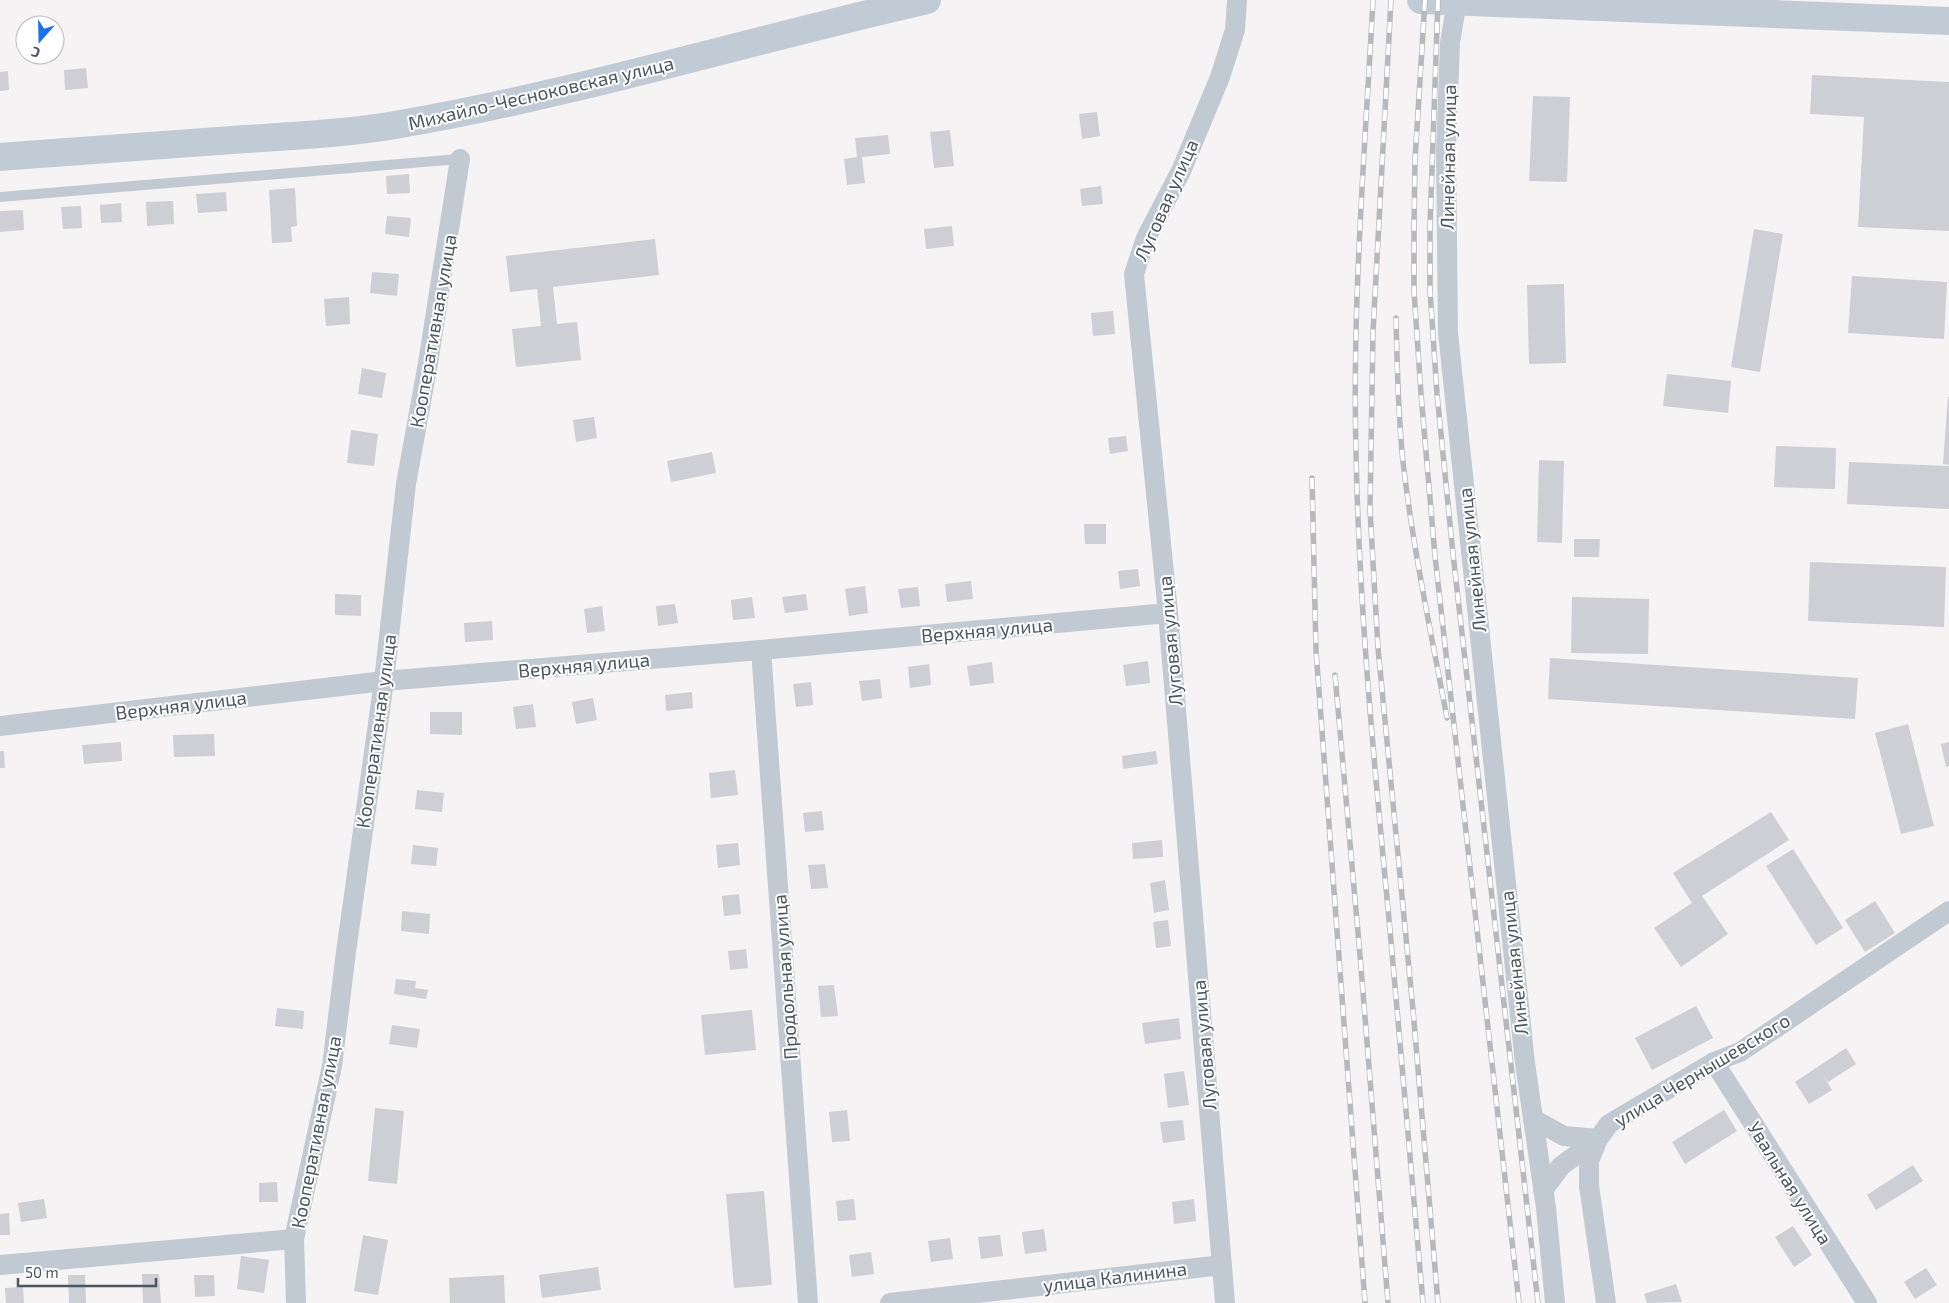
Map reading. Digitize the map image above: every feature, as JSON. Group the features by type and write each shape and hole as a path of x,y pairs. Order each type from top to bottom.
{"street":[{"name":"Михайло-Чесноковская улица","path":"0,157 330,133 398,125 494,107 588,85 850,17 926,0"},
{"name":"Луговая улица","path":"1225,1303 1168,613 1134,274 1146,238 1180,171 1220,77 1235,30 1237,0"},
{"path":"1421,0 1949,21"},
{"name":"Линейная улица","path":"1457,0 1450,43 1446,150 1448,333 1524,1053 1543,1190 1555,1303"},
{"name":"Кооперативная улица","path":"296,1303 294,1239 332,1066 384,681 406,484 428,364 460,159"},
{"name":"Верхняя улица","path":"0,726 384,681 761,650 1168,613"},
{"name":"Продольная улица","path":"761,650 808,1303"},
{"name":"улица Чернышевского","path":"1606,1303 1589,1186 1589,1161 1598,1139 1609,1124 1714,1062 1740,1052 1949,911"},
{"name":"Увальная улица","path":"1714,1062 1867,1303"},
{"path":"1533,1119 1564,1136 1598,1139"},
{"path":"1543,1190 1561,1166 1598,1139"},
{"path":"0,1265 294,1239"},
{"name":"улица Калинина","path":"890,1303 1222,1265"}],"lane":[{"path":"0,198 460,159"}],"building":[{"path":"86,68 88,88 65,90 64,70"},
{"path":"8,71 9,90 0,91 0,72"},
{"path":"1812,75 1949,82 1949,231 1858,227 1864,117 1810,114"},
{"path":"1533,96 1570,97 1567,182 1529,181"},
{"path":"1097,112 1100,136 1082,139 1079,114"},
{"path":"950,130 954,166 934,168 930,132"},
{"path":"888,135 890,154 862,157 865,183 847,185 844,159 857,157 855,138"},
{"path":"409,174 410,193 387,194 386,176"},
{"path":"1101,186 1103,204 1082,206 1080,189"},
{"path":"295,188 297,226 291,227 292,242 272,243 269,190"},
{"path":"226,192 227,211 198,213 196,194"},
{"path":"173,201 174,224 147,226 146,202"},
{"path":"121,203 122,222 101,223 100,205"},
{"path":"81,206 82,228 63,229 61,207"},
{"path":"23,210 24,230 0,232 0,211"},
{"path":"387,216 411,218 409,237 385,234"},
{"path":"952,226 954,246 926,249 924,229"},
{"path":"1754,229 1783,234 1760,372 1731,367"},
{"path":"655,239 659,275 553,287 557,324 577,322 581,360 516,367 512,329 541,326 537,289 510,292 506,256"},
{"path":"372,272 399,274 397,296 370,293"},
{"path":"1852,276 1947,282 1944,339 1848,333"},
{"path":"1564,284 1566,363 1529,364 1527,285"},
{"path":"349,297 350,324 326,326 324,299"},
{"path":"1113,311 1115,334 1093,336 1091,313"},
{"path":"362,368 386,373 382,398 358,394"},
{"path":"1667,374 1731,381 1728,413 1663,406"},
{"path":"1949,397 1949,465 1943,464"},
{"path":"594,417 597,438 576,442 573,420"},
{"path":"351,430 378,434 374,466 347,463"},
{"path":"1126,436 1128,451 1110,454 1108,438"},
{"path":"1776,446 1836,448 1835,489 1774,487"},
{"path":"712,452 716,473 671,482 667,461"},
{"path":"1539,460 1564,461 1562,543 1537,542"},
{"path":"1849,462 1949,466 1949,509 1847,504"},
{"path":"1084,524 1106,524 1106,544 1085,544"},
{"path":"1574,539 1600,539 1599,557 1574,557"},
{"path":"1810,562 1946,567 1944,627 1808,621"},
{"path":"1138,569 1140,586 1120,589 1118,571"},
{"path":"971,581 973,599 947,602 945,584"},
{"path":"865,586 868,613 849,616 845,589"},
{"path":"918,587 920,606 901,608 898,589"},
{"path":"335,594 361,595 361,616 335,615"},
{"path":"806,594 808,610 785,613 782,597"},
{"path":"752,597 755,618 733,620 731,600"},
{"path":"1572,597 1649,599 1648,654 1571,653"},
{"path":"675,604 678,623 658,626 656,606"},
{"path":"602,606 605,631 587,633 584,609"},
{"path":"492,621 493,640 465,642 464,623"},
{"path":"1550,658 1858,678 1855,719 1548,699"},
{"path":"1148,661 1150,683 1126,686 1123,665"},
{"path":"992,662 994,683 970,686 967,666"},
{"path":"929,664 931,685 910,688 908,667"},
{"path":"880,679 882,698 862,701 859,681"},
{"path":"811,682 813,705 796,707 793,684"},
{"path":"692,692 693,708 666,711 665,695"},
{"path":"593,698 597,720 576,724 572,702"},
{"path":"533,704 536,727 516,729 513,707"},
{"path":"430,712 462,712 462,735 430,734"},
{"path":"1908,724 1934,826 1901,834 1875,733"},
{"path":"214,734 215,756 174,757 173,735"},
{"path":"121,742 122,761 84,764 82,745"},
{"path":"1949,742 1949,766 1946,767 1941,744"},
{"path":"0,751 4,751 5,768 0,768"},
{"path":"1156,751 1158,764 1123,769 1122,756"},
{"path":"735,770 738,795 711,798 709,773"},
{"path":"417,790 444,793 442,812 415,809"},
{"path":"822,811 824,830 805,832 803,813"},
{"path":"1771,812 1789,840 1702,896 1728,934 1681,967 1654,928 1692,903 1673,873"},
{"path":"1162,840 1163,857 1133,859 1132,843"},
{"path":"738,843 740,865 718,868 716,845"},
{"path":"413,845 438,848 436,866 411,864"},
{"path":"1793,849 1843,928 1816,945 1766,866"},
{"path":"825,864 828,888 811,889 808,865"},
{"path":"1165,880 1169,910 1154,913 1150,883"},
{"path":"739,894 741,914 724,916 722,896"},
{"path":"1875,901 1895,933 1865,952 1845,920"},
{"path":"402,911 430,914 429,934 401,931"},
{"path":"1168,920 1171,946 1156,948 1153,922"},
{"path":"746,949 748,968 730,970 728,951"},
{"path":"396,979 416,981 415,988 428,990 426,999 394,994"},
{"path":"834,985 838,1016 821,1017 818,986"},
{"path":"1696,1006 1713,1038 1652,1070 1635,1038"},
{"path":"277,1008 304,1011 303,1029 275,1026"},
{"path":"752,1010 756,1050 705,1055 701,1015"},
{"path":"1179,1018 1181,1039 1145,1044 1142,1023"},
{"path":"392,1025 420,1029 417,1048 389,1044"},
{"path":"1846,1048 1856,1064 1828,1082 1823,1075 1832,1090 1809,1104 1795,1082"},
{"path":"1184,1071 1189,1105 1168,1108 1164,1074"},
{"path":"375,1108 404,1111 397,1184 368,1181"},
{"path":"847,1110 850,1141 832,1142 829,1112"},
{"path":"1724,1110 1737,1131 1685,1164 1672,1142"},
{"path":"1183,1120 1185,1140 1163,1143 1160,1122"},
{"path":"1913,1165 1923,1181 1876,1210 1867,1195"},
{"path":"277,1182 278,1202 259,1202 259,1183"},
{"path":"764,1191 772,1285 734,1288 726,1194"},
{"path":"44,1199 47,1218 21,1222 18,1203"},
{"path":"854,1199 856,1220 838,1221 836,1201"},
{"path":"1194,1199 1196,1221 1174,1224 1172,1202"},
{"path":"9,1213 10,1235 0,1235 0,1214"},
{"path":"1793,1226 1812,1255 1794,1267 1775,1237"},
{"path":"1044,1229 1047,1251 1025,1254 1022,1232"},
{"path":"363,1235 388,1240 378,1295 354,1291"},
{"path":"1000,1235 1003,1256 981,1259 978,1237"},
{"path":"950,1238 953,1259 931,1262 928,1241"},
{"path":"871,1252 874,1274 852,1277 849,1255"},
{"path":"241,1256 269,1260 264,1293 237,1289"},
{"path":"598,1267 601,1290 542,1298 539,1275"},
{"path":"1926,1268 1937,1285 1915,1299 1904,1282"},
{"path":"142,1274 159,1274 161,1303 143,1303"},
{"path":"68,1275 85,1275 86,1303 69,1303"},
{"path":"194,1275 214,1275 215,1296 195,1297"},
{"path":"504,1275 505,1303 450,1303 449,1278"},
{"path":"1676,1284 1682,1302 1647,1303 1644,1294"},
{"path":"23,1287 24,1303 6,1303 5,1288"}],"railway":[{"path":"1373,0 1363,169 1356,339 1355,396 1360,572 1373,751 1423,1303"},
{"path":"1391,0 1373,332 1370,510 1378,648 1413,1010 1438,1303"},
{"path":"1425,0 1415,160 1414,227 1414,291 1421,394 1435,556 1519,1303"},
{"path":"1438,0 1430,226 1430,290 1437,394 1453,554 1538,1303"},
{"path":"1396,318 1400,426 1407,494 1447,718"},
{"path":"1312,478 1316,651 1365,1303"},
{"path":"1335,675 1388,1303"}]}
